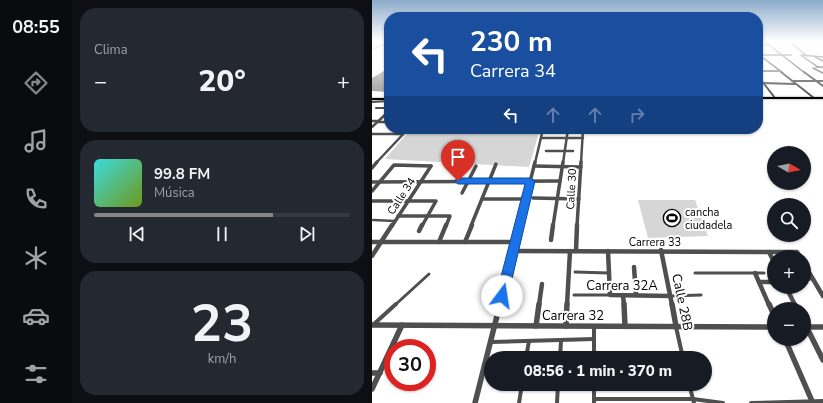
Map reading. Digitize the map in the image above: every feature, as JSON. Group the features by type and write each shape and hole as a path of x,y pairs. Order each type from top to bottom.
{"main road":[{"path":"763,98 823,98"},
{"path":"373,100 384,100"}],"street":[{"path":"765,60 814,98"},
{"path":"787,60 823,86"},
{"path":"808,60 818,67"},
{"path":"823,67 813,68 823,73"},
{"path":"763,71 779,71"},
{"path":"792,81 823,81"},
{"path":"764,83 796,84"},
{"path":"764,83 775,98"},
{"path":"376,108 384,109"},
{"path":"372,127 384,115"},
{"path":"372,121 384,122"},
{"path":"372,134 403,134"},
{"path":"372,168 403,134"},
{"path":"475,403 542,134"},
{"name":"Calle 30","path":"551,240 567,134"},
{"name":"Calle 30","path":"576,251 583,134"},
{"path":"541,138 583,138"},
{"path":"546,151 573,151"},
{"path":"465,242 496,164"},
{"name":"Calle 34","path":"373,253 431,166 394,165 380,182"},
{"path":"462,193 476,166"},
{"path":"534,166 581,167"},
{"path":"372,182 560,181"},
{"path":"372,191 380,182"},
{"path":"533,198 580,198"},
{"path":"482,199 526,199"},
{"path":"372,201 436,201 419,231"},
{"path":"398,216 450,216 439,242"},
{"path":"373,220 395,221"},
{"path":"372,242 515,242"},
{"name":"Carrera 33","path":"513,251 661,250 767,252"},
{"name":"Calle 28B","path":"661,250 682,351"},
{"path":"566,326 570,251"},
{"path":"608,251 610,295"},
{"path":"634,267 636,295"},
{"path":"575,272 609,273"},
{"path":"695,273 764,273"},
{"path":"755,273 768,302"},
{"path":"372,325 429,274"},
{"path":"812,278 823,296"},
{"path":"759,282 767,282"},
{"path":"536,326 542,284"},
{"name":"Carrera 32A","path":"574,295 670,296"},
{"path":"623,295 625,326"},
{"path":"670,296 701,295"},
{"name":"Carrera 32","path":"372,325 767,327"},
{"path":"372,389 402,325"},
{"path":"594,326 594,351"},
{"path":"811,326 823,327"},
{"path":"811,337 823,360"},
{"path":"490,342 594,339"},
{"path":"527,351 529,341"},
{"path":"560,351 561,341"},
{"path":"788,346 812,401"},
{"path":"372,373 380,373"},
{"path":"519,403 521,391"},
{"path":"557,403 558,391"},
{"path":"691,391 693,401"},
{"path":"594,401 693,401 723,403"},
{"path":"751,403 823,401"}],"shaded area":[{"path":"384,71 384,92 372,91 372,78"},
{"path":"407,134 539,134 529,167 385,159"},
{"name":"cancha ciudadela","path":"638,200 695,200 708,236 648,238"}],"place":[{"name":"cancha ciudadela","path":"672,218"}],"route":[{"path":"458,181 530,181 502,296"}]}
